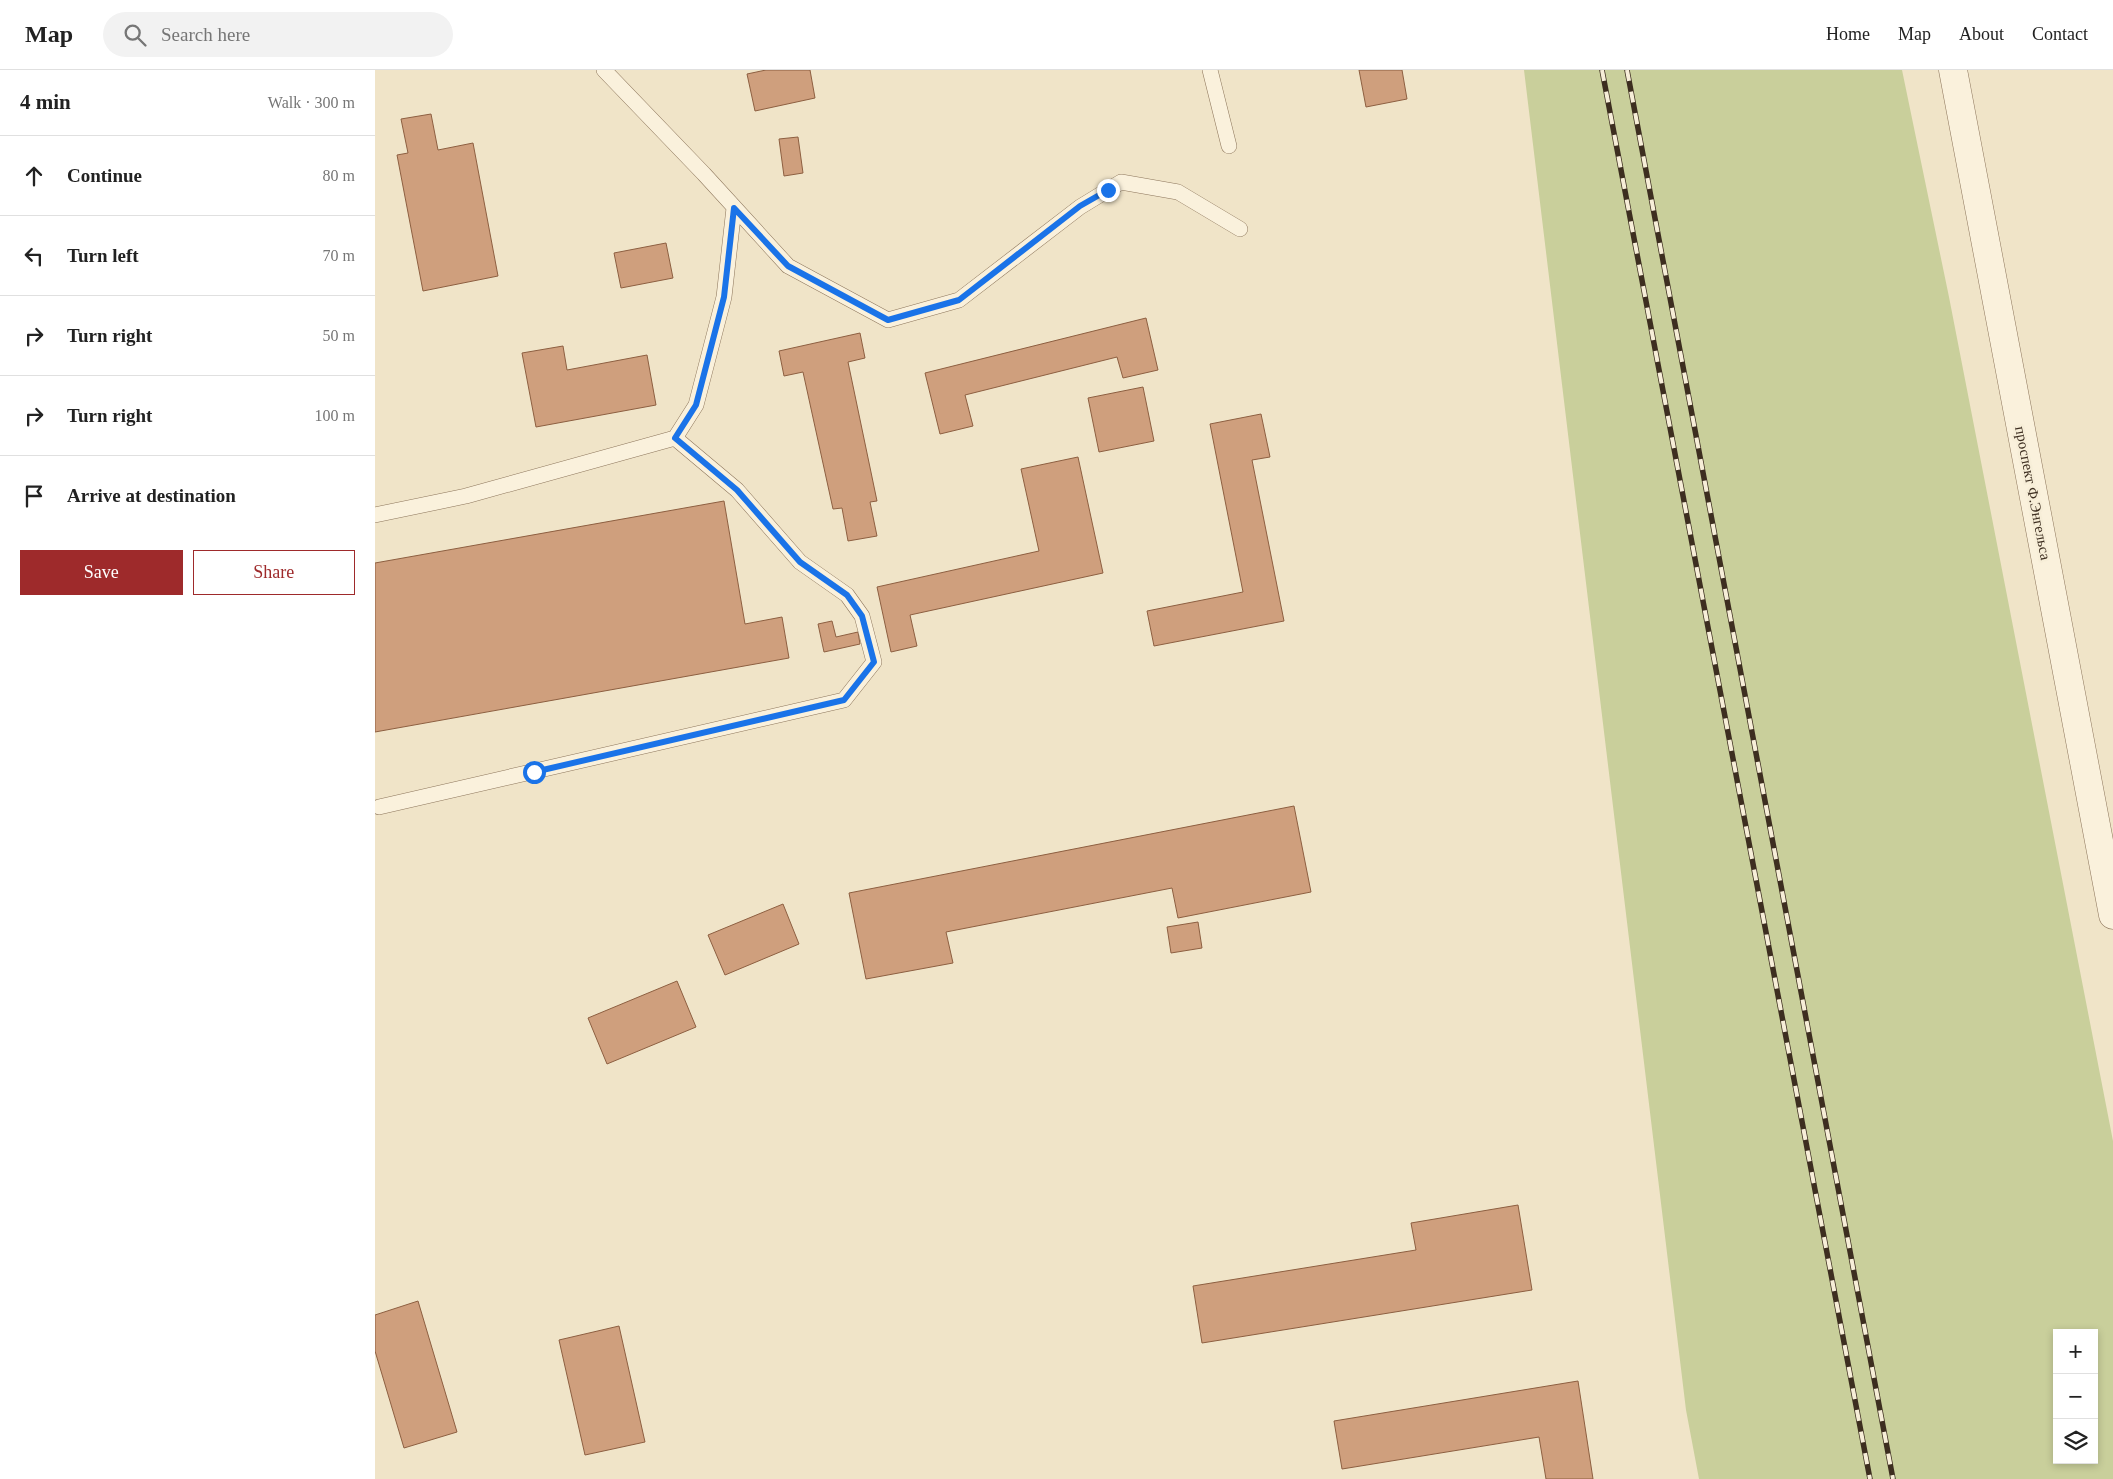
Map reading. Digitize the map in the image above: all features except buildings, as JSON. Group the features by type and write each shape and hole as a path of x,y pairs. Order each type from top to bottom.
{"street":[{"name":"проспект Ф.Энгельса","path":"1953,70 2113,915"}],"lane":[{"path":"604,70 788,266 888,320 959,300 1080,206 1121,182 1178,192 1240,230"},
{"path":"1210,70 1229,146"},
{"path":"375,515 466,496 675,438 696,405 724,297 734,208"},
{"path":"379,808 844,700 874,662 862,616 847,595 800,562 737,490 675,438"}],"green space":[{"path":"1524,70 1902,70 1949,297 2113,1141 2113,1479 1699,1479 1686,1410"}],"railway":[{"path":"1602,70 1870,1479"},
{"path":"1627,70 1893,1479"}],"route":[{"path":"534,772 844,700 874,662 862,616 847,595 800,562 737,490 675,438 696,405 724,297 734,208 788,266 888,320 959,300 1080,206 1108,190"}]}
